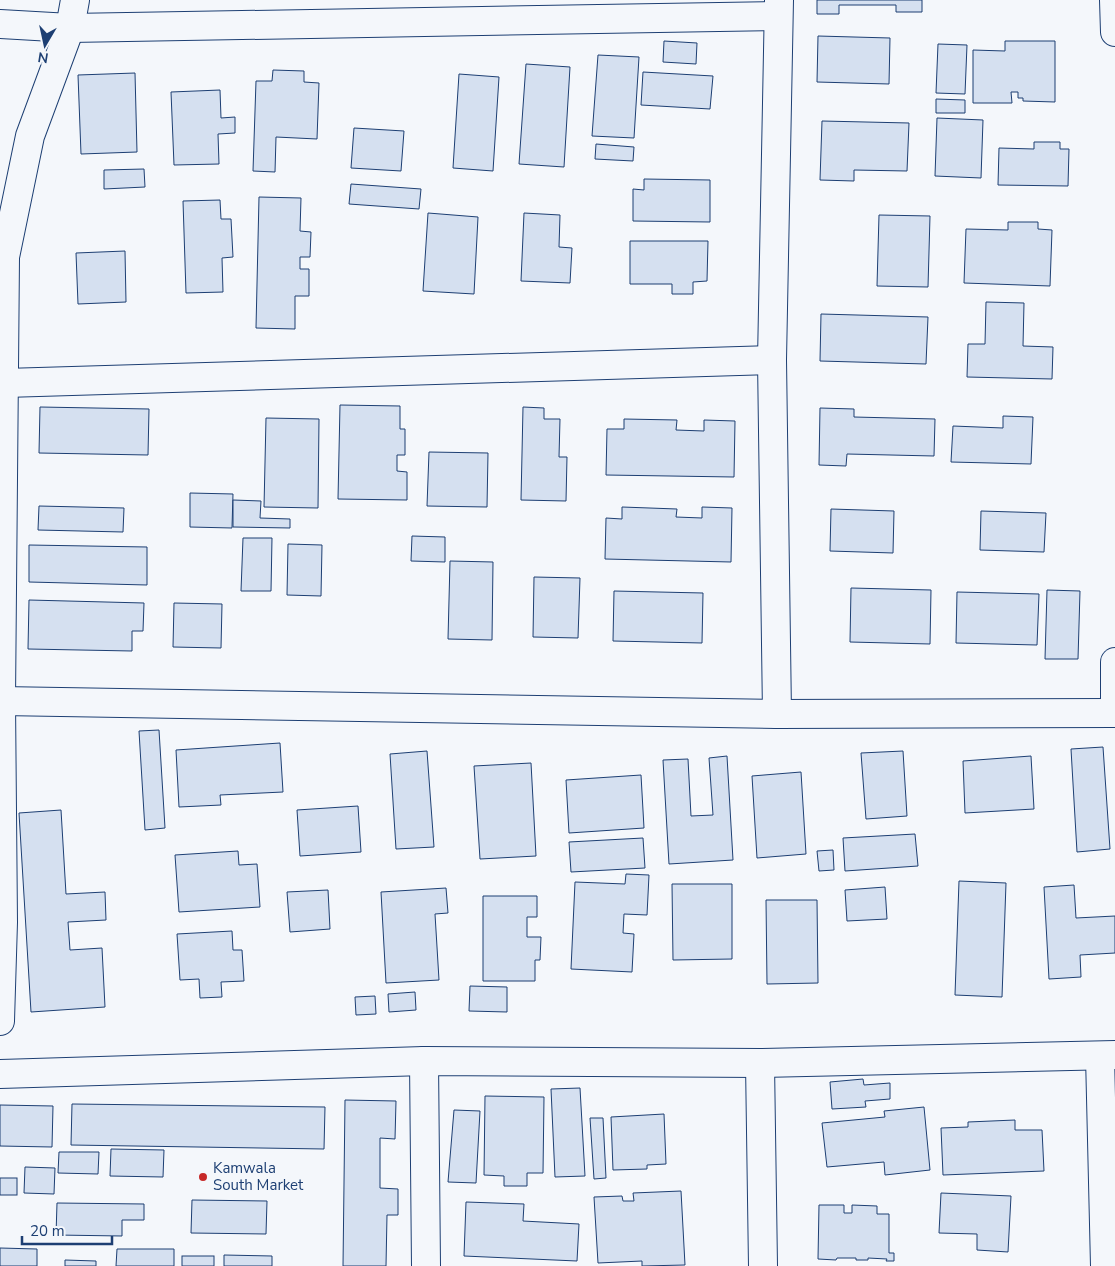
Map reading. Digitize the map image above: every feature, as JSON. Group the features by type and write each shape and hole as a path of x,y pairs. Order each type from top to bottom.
{"street":[{"path":"0,1021 5,256 30,136 70,28 75,0"},
{"path":"1114,0 1115,32"},
{"path":"0,24 70,28 779,8 772,360 777,714"},
{"path":"4,384 772,360"},
{"path":"2,701 777,714 1115,713 1115,662"},
{"path":"0,1074 424,1061 760,1063 1107,1055 1105,1266"},
{"path":"424,1061 426,1266"},
{"path":"760,1063 763,1266"}],"building":[{"path":"817,0 922,0 922,12 896,12 896,5 839,5 839,14 817,14"},
{"path":"818,36 890,38 889,84 817,82"},
{"path":"664,41 697,43 696,64 663,62"},
{"path":"1005,41 1055,41 1055,102 1023,101 1023,98 1018,98 1018,92 1011,92 1012,103 973,103 973,50 1005,51"},
{"path":"938,44 967,45 965,94 936,93"},
{"path":"598,55 639,57 634,138 592,136"},
{"path":"526,64 570,67 564,167 519,164"},
{"path":"273,70 304,71 304,82 319,83 317,139 276,137 275,172 253,171 256,81 272,81"},
{"path":"643,72 713,76 710,109 641,105"},
{"path":"135,73 137,152 81,154 78,75"},
{"path":"459,74 499,77 493,171 453,168"},
{"path":"220,90 221,118 235,117 235,133 218,134 219,164 174,165 171,92"},
{"path":"936,99 965,100 965,113 936,113"},
{"path":"937,118 983,120 981,178 935,176"},
{"path":"822,121 909,123 907,171 854,170 854,181 820,180"},
{"path":"354,128 404,131 401,171 351,168"},
{"path":"1034,142 1060,142 1060,149 1069,149 1068,186 998,185 999,148 1034,149"},
{"path":"596,144 634,147 633,161 595,159"},
{"path":"144,169 145,187 104,189 104,170"},
{"path":"644,179 710,180 710,222 633,221 633,189 644,190"},
{"path":"351,184 421,189 419,209 349,204"},
{"path":"259,197 301,198 300,231 311,232 310,257 300,257 300,269 309,269 309,296 295,296 295,329 256,328"},
{"path":"220,200 221,219 231,219 233,257 222,258 223,292 186,293 183,201"},
{"path":"428,213 478,217 474,294 423,291"},
{"path":"524,213 560,215 559,247 572,248 570,283 521,281"},
{"path":"879,215 930,216 928,287 877,286"},
{"path":"1008,222 1038,222 1038,229 1052,230 1050,286 964,283 966,229 1008,230"},
{"path":"630,241 708,241 707,281 693,282 693,294 672,294 672,284 630,284"},
{"path":"125,251 126,302 78,304 76,253"},
{"path":"986,302 1024,303 1023,346 1053,347 1052,379 967,377 968,344 985,344"},
{"path":"821,314 928,317 926,364 820,361"},
{"path":"340,405 400,406 400,429 405,429 405,455 397,455 397,471 407,472 407,500 338,499"},
{"path":"40,407 149,409 148,455 39,453"},
{"path":"523,407 544,408 544,419 560,419 559,457 567,457 566,501 521,500"},
{"path":"820,408 854,409 854,417 935,419 934,456 847,454 846,466 819,465"},
{"path":"1003,416 1033,417 1031,464 951,462 953,426 1003,428"},
{"path":"266,418 319,419 318,508 264,507"},
{"path":"624,419 677,420 676,430 704,431 704,420 735,421 734,477 606,475 607,429 624,429"},
{"path":"429,452 488,453 487,507 427,506"},
{"path":"190,493 233,494 232,528 190,527"},
{"path":"233,500 261,501 260,518 290,519 290,528 233,527"},
{"path":"39,506 124,508 123,532 38,530"},
{"path":"622,507 677,509 676,517 702,518 702,507 732,508 731,562 605,559 606,518 622,519"},
{"path":"831,509 894,511 893,553 830,551"},
{"path":"981,511 1046,513 1044,552 980,550"},
{"path":"412,536 445,537 445,562 411,561"},
{"path":"243,538 272,538 271,591 241,591"},
{"path":"288,544 322,545 321,596 287,595"},
{"path":"29,545 147,547 147,585 29,582"},
{"path":"450,561 493,562 492,640 448,639"},
{"path":"534,577 580,578 578,638 533,637"},
{"path":"851,588 931,590 930,644 850,642"},
{"path":"1047,590 1080,591 1078,659 1045,659"},
{"path":"614,591 703,593 702,643 613,641"},
{"path":"957,592 1039,594 1037,645 956,643"},
{"path":"29,600 144,603 143,631 132,631 132,651 28,649"},
{"path":"174,603 222,604 221,648 173,647"},
{"path":"159,730 165,828 145,830 139,731"},
{"path":"280,743 283,792 220,795 221,805 179,807 176,750"},
{"path":"1103,747 1110,849 1077,852 1071,749"},
{"path":"427,751 434,847 396,849 390,754"},
{"path":"903,751 907,816 866,819 861,753"},
{"path":"727,756 733,860 669,864 663,760 688,759 691,816 713,815 709,758"},
{"path":"1031,756 1034,809 965,813 963,761"},
{"path":"531,763 536,856 480,859 474,766"},
{"path":"801,772 806,854 757,858 752,776"},
{"path":"641,775 644,828 569,833 566,780"},
{"path":"358,806 361,852 300,856 297,810"},
{"path":"61,810 66,894 105,892 106,920 68,922 70,950 102,948 105,1007 31,1012 19,813"},
{"path":"915,834 918,866 845,871 843,838"},
{"path":"643,838 645,868 571,872 569,842"},
{"path":"833,850 834,870 819,871 817,851"},
{"path":"238,851 239,865 257,864 260,907 179,912 175,855"},
{"path":"626,874 649,875 647,915 624,914 623,933 634,934 632,972 571,969 575,882 625,884"},
{"path":"959,881 1006,883 1002,997 955,995"},
{"path":"672,884 732,884 732,959 673,960"},
{"path":"1074,885 1076,918 1115,916 1115,953 1080,955 1081,977 1049,979 1044,887"},
{"path":"885,887 887,919 847,921 845,890"},
{"path":"446,888 448,913 435,914 439,980 386,983 381,892"},
{"path":"328,890 330,929 290,932 287,892"},
{"path":"483,896 537,896 537,917 527,917 527,937 541,937 540,960 535,960 535,981 483,981"},
{"path":"766,900 817,900 818,983 767,984"},
{"path":"232,931 233,950 242,950 244,981 221,982 222,997 200,998 199,979 180,980 177,934"},
{"path":"470,986 507,987 507,1012 469,1011"},
{"path":"415,992 416,1010 389,1012 388,994"},
{"path":"375,996 376,1014 356,1015 355,997"},
{"path":"863,1079 864,1085 890,1083 890,1099 865,1101 866,1107 832,1109 830,1082"},
{"path":"580,1088 585,1176 555,1177 551,1089"},
{"path":"485,1096 544,1097 543,1173 527,1173 527,1186 504,1186 504,1176 484,1175"},
{"path":"345,1100 396,1101 395,1139 380,1138 380,1188 398,1189 398,1215 387,1215 386,1266 343,1266"},
{"path":"72,1104 325,1107 324,1149 71,1145"},
{"path":"0,1105 53,1106 52,1147 0,1146"},
{"path":"924,1107 930,1170 885,1175 884,1162 827,1167 822,1123 885,1117 884,1111"},
{"path":"454,1110 480,1111 476,1183 448,1182"},
{"path":"664,1114 666,1164 647,1165 647,1169 613,1170 611,1117"},
{"path":"590,1118 603,1118 606,1178 594,1179"},
{"path":"1015,1120 1015,1130 1042,1130 1044,1171 943,1175 941,1128 968,1127 968,1122"},
{"path":"111,1149 164,1150 163,1177 110,1176"},
{"path":"59,1152 99,1152 98,1174 58,1173"},
{"path":"25,1167 55,1168 54,1194 24,1193"},
{"path":"0,1178 17,1178 17,1195 0,1195"},
{"path":"681,1191 685,1265 642,1266 642,1261 598,1263 594,1197 622,1196 623,1201 634,1201 633,1193"},
{"path":"941,1193 1011,1196 1008,1252 977,1250 977,1234 939,1233"},
{"path":"192,1200 267,1201 266,1234 191,1233"},
{"path":"466,1202 524,1204 523,1221 579,1224 577,1261 464,1256"},
{"path":"57,1203 144,1204 144,1220 122,1220 122,1236 56,1235"},
{"path":"819,1205 844,1205 844,1213 852,1213 852,1205 877,1206 877,1214 889,1214 889,1253 894,1253 894,1261 868,1258 868,1260 856,1260 856,1258 818,1259"},
{"path":"0,1248 37,1249 37,1266 0,1266"},
{"path":"117,1249 174,1249 174,1266 116,1266"},
{"path":"224,1255 272,1256 272,1266 224,1266"},
{"path":"182,1256 214,1256 214,1266 182,1266"},
{"path":"65,1260 96,1261 96,1266 65,1266"}],"place":[{"name":"Kamwala South Market","path":"203,1177"}]}
